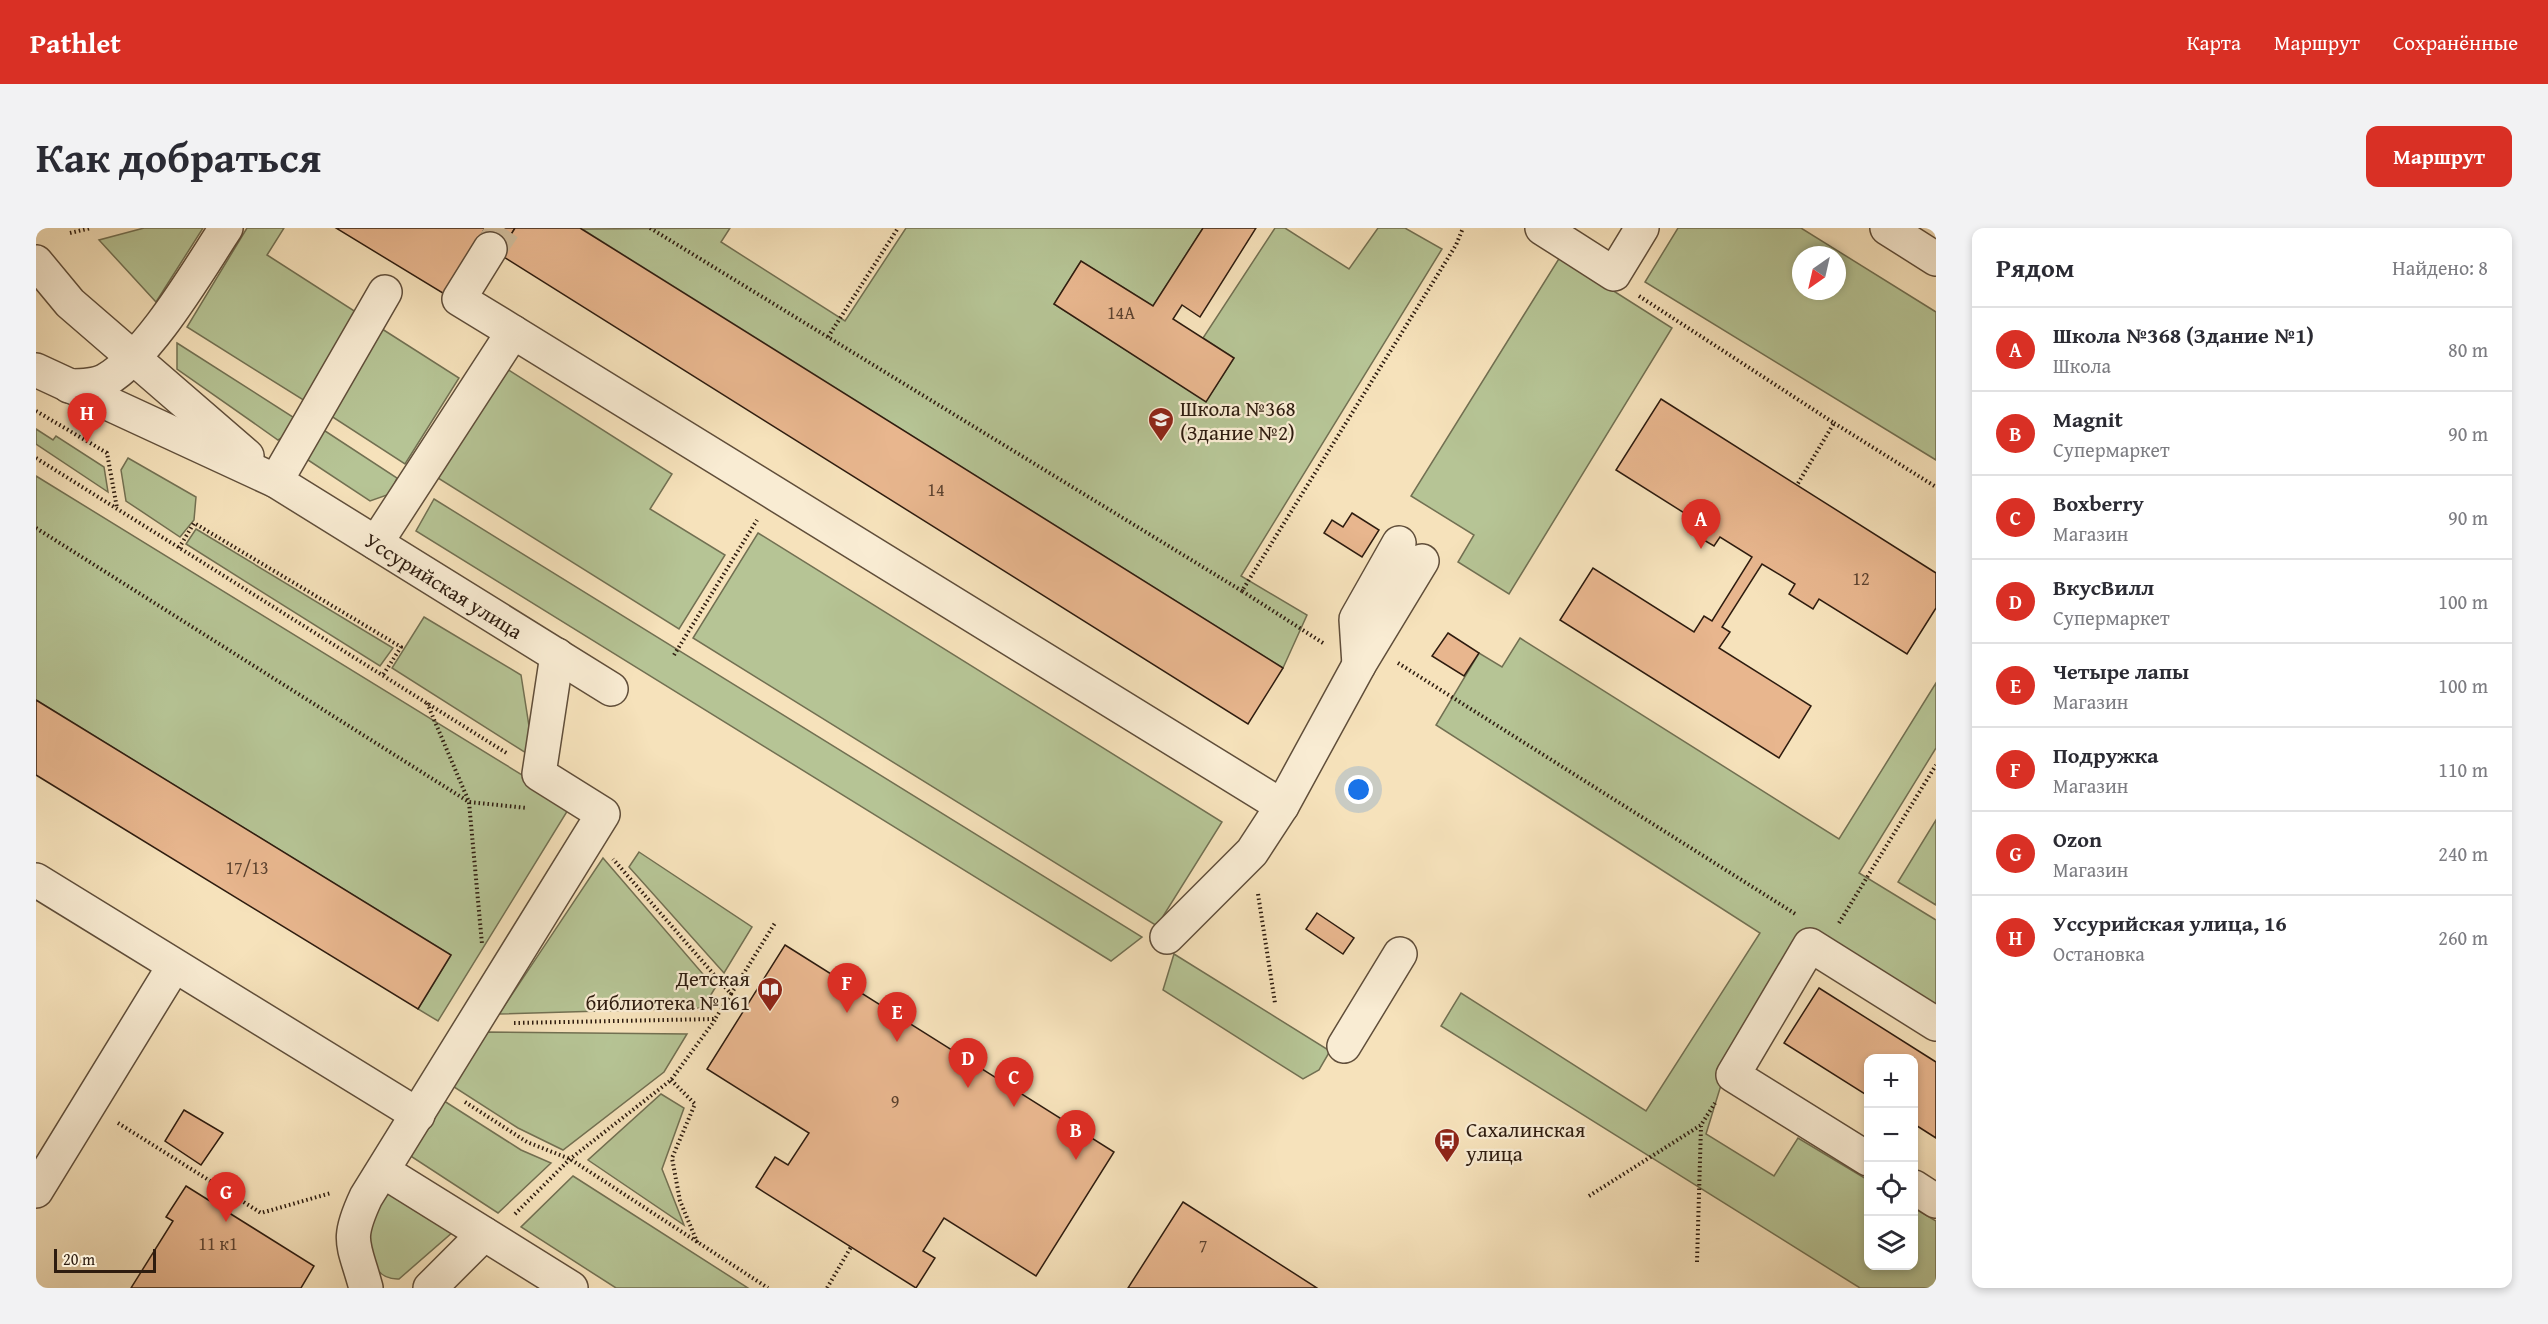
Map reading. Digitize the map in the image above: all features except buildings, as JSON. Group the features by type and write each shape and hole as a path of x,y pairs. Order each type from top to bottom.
{"lane":[{"path":"69,386 105,380 132,357 163,323 226,228"},
{"path":"1542,228 1614,274 1642,228"},
{"path":"1887,228 1936,259"},
{"path":"490,249 459,299 1282,806"},
{"name":"Уссурийская улица","path":"36,262 70,303 276,481"},
{"path":"276,481 385,292"},
{"path":"376,543 513,332"},
{"name":"Уссурийская улица","path":"36,370 276,481 611,689"},
{"path":"1167,938 1252,852 1282,806 1365,656 1356,619 1410,552"},
{"path":"368,1287 351,1239 355,1220 380,1175 476,1024 603,814 539,774 556,655"},
{"path":"36,880 418,1115"},
{"path":"1864,1156 1733,1075 1810,945 1936,1024"},
{"path":"1344,1046 1400,954"},
{"path":"36,1191 174,966"},
{"path":"380,1175 487,1236 571,1288"},
{"path":"1918,1190 1936,1201"},
{"path":"430,1288 487,1236"}],"path":[{"path":"70,234 91,228"},
{"path":"650,228 1242,591 1365,656 1800,917 1810,945 1834,930 1936,765"},
{"path":"828,337 898,228"},
{"path":"1242,591 1456,245 1463,228"},
{"path":"1614,274 1612,278 1936,488"},
{"path":"36,411 107,453 117,509"},
{"path":"1797,485 1834,423"},
{"path":"36,458 539,774"},
{"path":"674,655 774,493"},
{"path":"179,548 194,523 401,647 382,675"},
{"path":"36,528 470,802 528,809"},
{"path":"427,703 470,802 482,951"},
{"path":"1252,852 1275,1004"},
{"path":"611,857 731,994"},
{"path":"487,1236 570,1159 671,1080 715,1019 775,923"},
{"path":"476,1024 715,1019"},
{"path":"1589,1196 1701,1125 1733,1075"},
{"path":"671,1080 695,1104 672,1158 680,1201 699,1245"},
{"path":"437,1085 527,1142 570,1159 768,1288"},
{"path":"89,1104 261,1213 380,1175"},
{"path":"1697,1262 1701,1125"},
{"path":"826,1288 851,1247"}],"green space":[{"path":"144,228 203,228 156,302 99,240"},
{"path":"247,228 284,228 267,255 359,314 305,401 187,327"},
{"name":"Школа №368 (Здание №2)","path":"730,228 721,242 845,321 906,228 1203,228 1153,306 1081,261 1054,304 1206,401 1234,358 1203,338 1275,228 1285,228 1349,269 1378,228 1405,228 1442,249 1241,576 1307,615 1283,668 582,229"},
{"path":"1678,228 1801,228 1830,246 1792,246 1792,300 1846,300 1846,256 1936,312 1936,460 1645,282"},
{"path":"1560,257 1672,328 1509,594 1458,562 1474,535 1411,496"},
{"path":"379,327 459,378 405,464 328,414"},
{"path":"177,343 296,419 287,435 278,440 177,369"},
{"path":"507,369 672,474 650,509 725,555 679,629 438,478"},
{"path":"319,427 397,478 390,494 370,501 308,460 307,453"},
{"path":"36,429 53,440 56,436 104,467 108,492 36,444"},
{"path":"128,458 196,497 194,520 180,537 126,501 121,470"},
{"path":"36,476 571,805 438,1021 418,1009 451,955 36,700"},
{"path":"434,499 1142,937 1111,961 416,531"},
{"path":"196,529 393,648 380,666 186,544"},
{"path":"758,533 1222,822 1157,926 693,638"},
{"path":"424,617 521,675 534,758 392,668"},
{"path":"1520,638 1839,839 1936,683 1936,748 1859,873 1936,920 1936,1016 1809,937 1725,1072 1706,1134 1774,1176 1798,1138 1864,1178 1864,1270 1918,1270 1918,1210 1936,1221 1936,1288 1860,1288 1441,1026 1461,993 1646,1111 1760,933 1436,725 1479,653 1502,667"},
{"path":"1936,820 1936,905 1898,882"},
{"path":"639,852 752,927 724,973 629,867"},
{"path":"603,858 715,988 703,1008 499,1014"},
{"path":"1174,954 1330,1051 1319,1070 1303,1079 1163,990"},
{"path":"486,1032 687,1034 664,1072 563,1150 518,1128 451,1085"},
{"path":"661,1094 684,1108 662,1169 684,1225 588,1160"},
{"path":"441,1099 521,1150 551,1163 498,1213 406,1153"},
{"path":"573,1176 748,1288 616,1288 521,1227"},
{"path":"388,1187 454,1231 399,1279 384,1276 379,1272 372,1260 365,1238"}],"tunnel":[{"path":"490,249 504,228"}],"place":[{"name":"Уссурийская улица, 16","path":"87,443"},
{"name":"Школа №368 (Здание №2)","path":"1161,443"},
{"name":"Школа №368 (Здание №1)","path":"1701,549"},
{"name":"Детская библиотека №161","path":"770,1013"},
{"name":"Подружка","path":"847,1013"},
{"name":"Четыре лапы","path":"897,1042"},
{"name":"ВкусВилл","path":"968,1088"},
{"name":"Boxberry","path":"1014,1107"},
{"name":"Magnit","path":"1076,1160"},
{"name":"Сахалинская улица","path":"1447,1164"},
{"name":"Ozon","path":"226,1222"}]}
